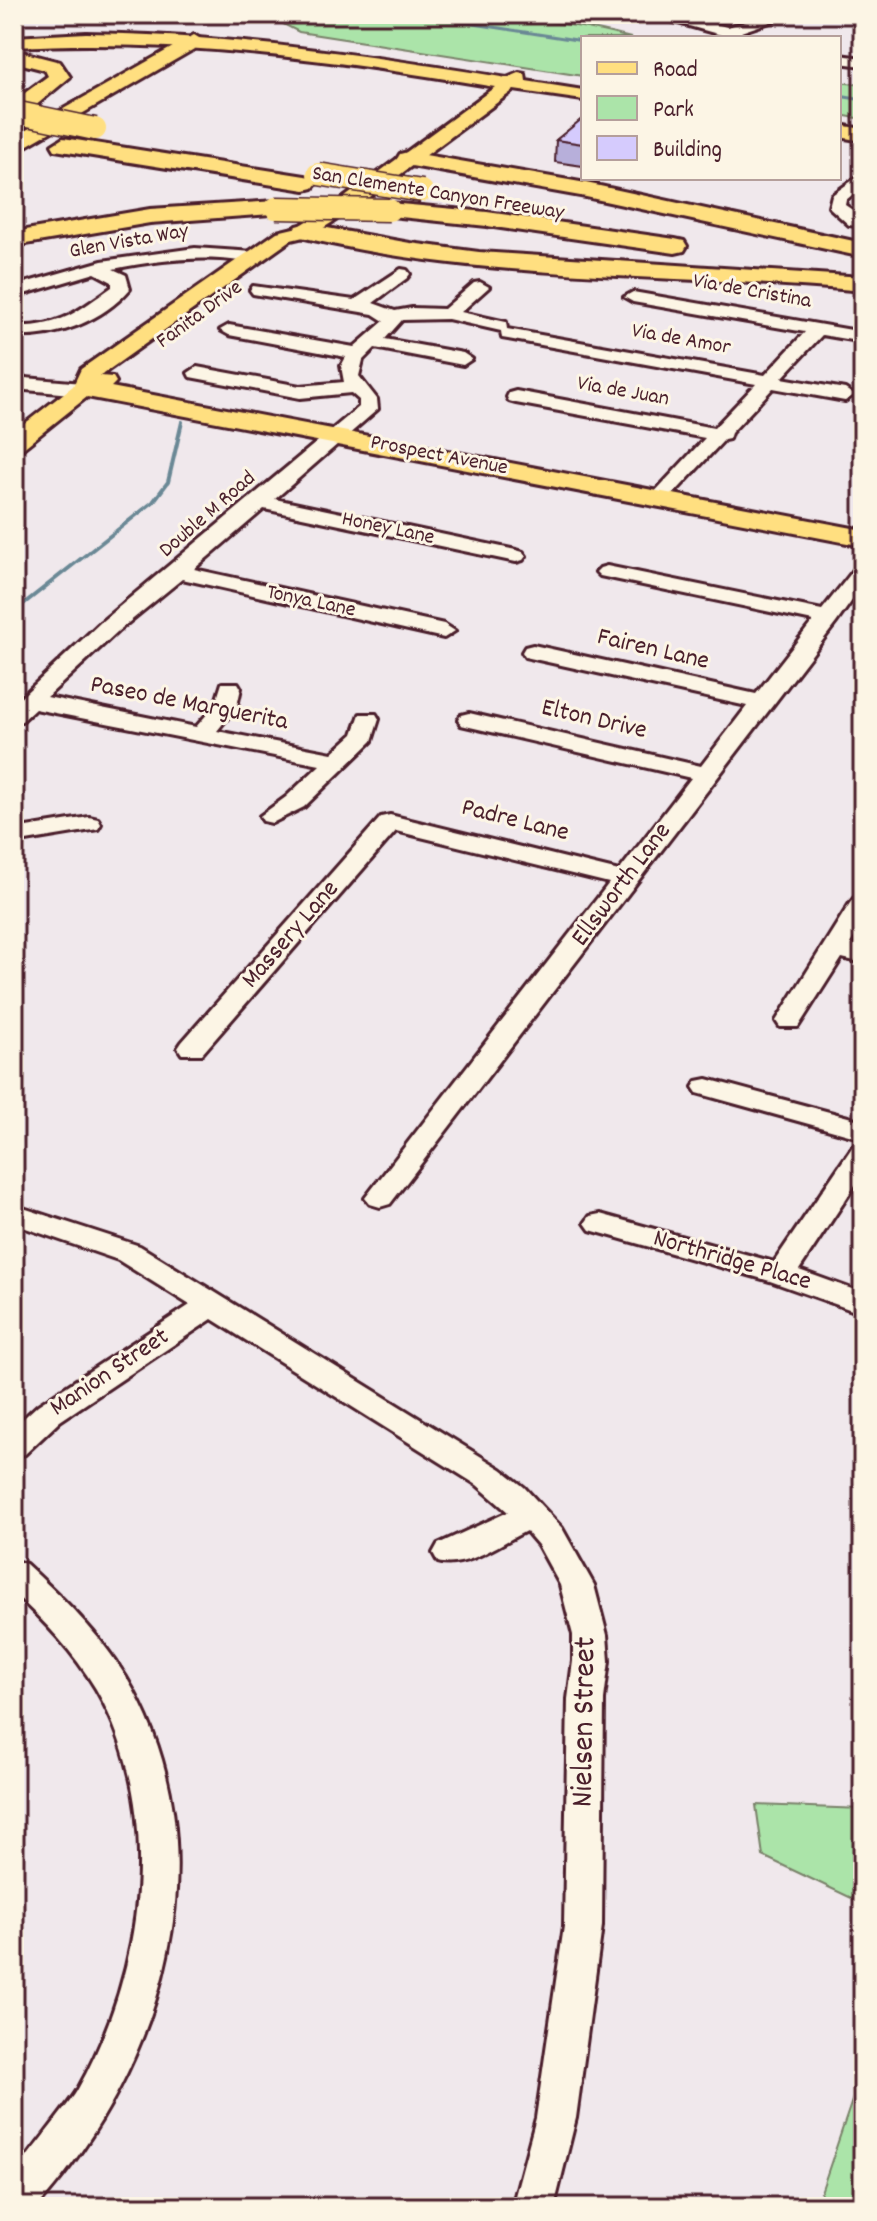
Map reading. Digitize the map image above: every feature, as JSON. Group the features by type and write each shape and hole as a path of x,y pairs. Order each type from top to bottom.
{"highway":[{"path":"14,124 186,36"},
{"path":"14,146 186,36"},
{"path":"14,56 53,66 59,77 14,112"},
{"path":"14,112 80,136"},
{"name":"San Clemente Canyon Freeway","path":"14,124 312,178 863,262"},
{"name":"San Clemente Canyon Freeway","path":"14,137 80,136 269,166 312,178"},
{"path":"408,159 572,187 863,250"},
{"name":"San Clemente Canyon Freeway","path":"417,195 692,244"},
{"path":"14,239 150,216 276,208 389,210 487,219 863,272"},
{"path":"305,231 453,256 730,271 863,284"},
{"path":"723,249 863,272"}],"main road":[{"path":"14,35 186,36 466,69 581,95"},
{"path":"14,42 186,36 394,67 581,86"},
{"path":"394,67 403,64 466,69"},
{"name":"Fanita Drive","path":"83,389 89,374 284,236 305,231 349,204 515,81"},
{"path":"841,122 863,126"},
{"path":"841,131 863,135"},
{"name":"Fanita Drive","path":"14,444 83,389 112,380 306,240 305,231"},
{"name":"Prospect Avenue","path":"83,389 863,538"}],"street":[{"path":"653,14 741,36"},
{"path":"728,31 769,20"},
{"path":"841,59 863,62"},
{"path":"863,178 838,198 837,207 848,217 863,222"},
{"name":"Glen Vista Way","path":"14,292 54,278 207,251 254,257"},
{"path":"14,331 48,333 66,327 121,289 120,279 100,269"},
{"path":"357,306 401,274"},
{"path":"448,314 480,287"},
{"path":"197,373 300,392 353,387 347,375 365,348 393,322 392,317 378,309 259,290"},
{"name":"Via de Cristina","path":"633,297 863,337"},
{"name":"Via de Amor","path":"392,317 412,313 448,314 504,330 845,395"},
{"path":"660,497 722,435 819,328"},
{"path":"229,330 463,359"},
{"name":"Prospect Avenue","path":"14,383 83,389"},
{"name":"Double M Road","path":"22,708 109,627 368,409 368,399 353,387"},
{"name":"Via de Juan","path":"516,397 722,435"},
{"name":"Honey Lane","path":"259,502 516,556"},
{"name":"Ellsworth Lane","path":"380,1198 863,571"},
{"name":"Tonya Lane","path":"178,572 444,631"},
{"path":"607,572 828,618"},
{"name":"Fairen Lane","path":"533,652 761,702"},
{"path":"202,734 226,706 230,688"},
{"name":"Paseo de Marguerita","path":"22,708 202,734 336,761"},
{"path":"272,816 295,802 364,736 368,719"},
{"name":"Elton Drive","path":"469,720 706,774"},
{"name":"Padre Lane","path":"390,822 626,880"},
{"name":"Massery Lane","path":"192,1048 390,822"},
{"path":"14,836 89,824"},
{"path":"789,1021 863,903"},
{"path":"835,948 863,955"},
{"path":"707,1087 863,1130"},
{"path":"781,1274 863,1152"},
{"name":"Nielsen Street","path":"14,1214 129,1253 489,1477 550,1537 577,1585 590,1635 591,1661 586,1699 583,1926 556,2118 533,2207"},
{"name":"Northridge Place","path":"600,1223 781,1274 863,1304"},
{"name":"Manion Street","path":"14,1446 49,1413 211,1305"},
{"path":"450,1553 531,1515"},
{"path":"14,1573 79,1634 118,1694 145,1762 154,1798 160,1870 157,1907 142,1984 113,2063 70,2137 14,2203"}],"green space":[{"path":"264,14 495,16 622,36 581,36 581,76 299,32"},
{"path":"841,82 863,85 863,119 841,115"},
{"path":"756,1805 863,1809 863,1911 860,1902 763,1856"},
{"path":"863,2068 863,2207 816,2207"}],"building":[{"path":"581,120 581,144 556,140"}],"waterway":[{"path":"409,14 581,41"},
{"path":"841,96 863,100"},
{"path":"17,609 153,502 168,482 182,422"},
{"path":"14,611 19,607"}]}
